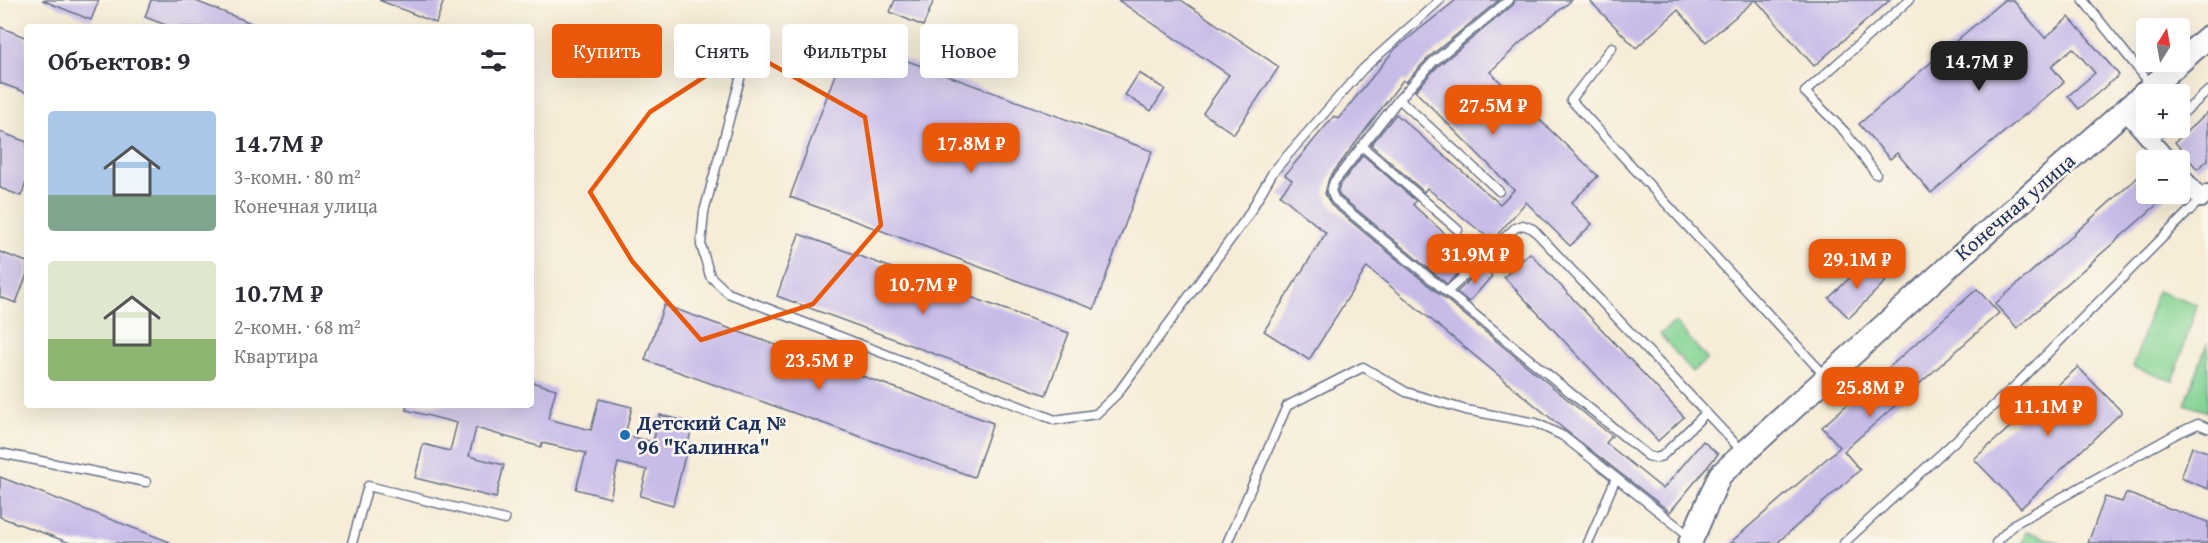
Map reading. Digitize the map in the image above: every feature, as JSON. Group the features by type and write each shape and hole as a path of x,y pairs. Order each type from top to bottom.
{"street":[{"name":"Конечная улица","path":"2155,84 2208,38"},
{"name":"Конечная улица","path":"1694,541 1720,476 1958,258 2136,101"},
{"path":"2125,111 2159,150"},
{"path":"2190,183 2205,196"}],"lane":[{"path":"740,79 704,212 701,245 710,276 728,293 1055,420 1096,414 1117,394 1247,217 1273,172 1363,69 1440,0"},
{"path":"1509,0 1433,62 1399,99 1334,182 1331,191 1335,200 1648,456 1656,458 1662,456 1706,413"},
{"path":"1876,174 1845,132 1805,92 1909,0"},
{"path":"2083,0 2151,84"},
{"path":"1612,47 1571,100 1827,378"},
{"path":"2190,107 2208,91"},
{"path":"1399,99 1499,190"},
{"path":"2151,141 2154,138"},
{"path":"1362,146 1458,230"},
{"path":"1844,543 2016,385 2205,196"},
{"path":"1447,292 1515,228 1523,225 1533,229 1744,454"},
{"path":"1227,543 1287,406 1363,367 1406,392 1466,410 1536,423 1563,436 1694,541"},
{"path":"1996,543 2014,524 2176,434 2198,424 2208,428"},
{"path":"0,453 146,482"},
{"path":"1588,543 1616,478"},
{"path":"352,543 368,486 505,520"}],"highlighted area":[{"path":"746,50 865,117 881,225 813,304 701,340 632,261 590,192 650,112"}],"green space":[{"path":"2157,291 2197,305 2173,381 2133,367"},
{"path":"1675,322 1707,359 1692,372 1660,334"},
{"path":"2208,342 2208,412 2185,404"},
{"path":"2026,531 2060,543 2022,543"}],"building":[{"path":"42,0 99,0 91,20"},
{"path":"151,0 193,0 253,24 163,24 145,17"},
{"path":"379,0 444,0 436,23"},
{"path":"895,0 934,0 924,24 920,25 890,12"},
{"path":"1118,0 1181,0 1279,67 1234,134 1203,113 1229,75"},
{"path":"1456,0 1499,0 1429,57 1406,82 1403,80 1329,178 1325,194 1331,205 1612,436 1606,443 1663,489 1703,441 1718,454 1670,512 1565,430 1367,267 1309,360 1264,331 1326,233 1280,195 1292,180 1285,175 1334,116 1338,119 1395,49"},
{"path":"1515,0 1572,0 1521,42 1490,72 1598,176 1571,203 1592,224 1570,246 1526,202 1492,241 1427,188 1424,192 1371,145 1396,114 1500,204 1514,190 1415,91 1437,67 1513,5"},
{"path":"1589,0 1755,0 1706,42 1678,10 1636,48"},
{"path":"1756,0 1890,0 1814,66"},
{"path":"2004,0 2013,0 2045,38 2069,17 2119,75 2079,109 2068,96 2095,73 2073,48 2051,66 2064,82 1931,193 1897,153 1890,159 1859,124"},
{"path":"0,27 24,37 24,92 0,83"},
{"path":"908,61 920,66 920,78 954,78 1152,151 1094,309 790,197 834,78 908,78"},
{"path":"1139,73 1165,89 1151,111 1125,95"},
{"path":"2208,112 2208,160 2197,169 2190,160 2190,150 2182,150 2175,142 2179,138 2190,138 2190,128"},
{"path":"0,132 24,141 24,188 21,196 0,188"},
{"path":"1363,155 1416,201 1413,205 1473,259 1447,284 1340,196 1338,191 1340,185"},
{"path":"2136,179 2136,204 2158,204 2017,328 1995,304"},
{"path":"799,234 1069,333 1046,395 777,296"},
{"path":"0,252 24,261 24,282 16,303 0,297"},
{"path":"1530,253 1684,417 1658,441 1504,277"},
{"path":"1866,262 1886,281 1849,318 1829,298"},
{"path":"1482,268 1492,276 1469,302 1457,292"},
{"path":"1977,289 1999,313 1844,451 1860,470 1777,543 1730,543 1840,447 1822,427"},
{"path":"664,305 993,423 974,477 645,360"},
{"path":"2078,367 2122,412 2021,508 1974,459"},
{"path":"534,383 556,389 548,419 591,430 599,399 632,407 625,435 653,442 660,415 693,423 673,505 640,496 647,470 618,463 610,498 576,489 586,453 542,443 541,447 476,428 469,456 504,465 496,498 415,478 423,444 450,451 457,423 406,410 406,408 534,408"},
{"path":"2192,447 2208,452 2208,489 2181,478"},
{"path":"0,477 170,543 70,543 0,517"},
{"path":"2126,493 2208,522 2208,543 2088,543 2105,497 2122,502"}],"place":[{"name":"Детский Сад № 96 \"Калинка\"","path":"625,435"}]}
